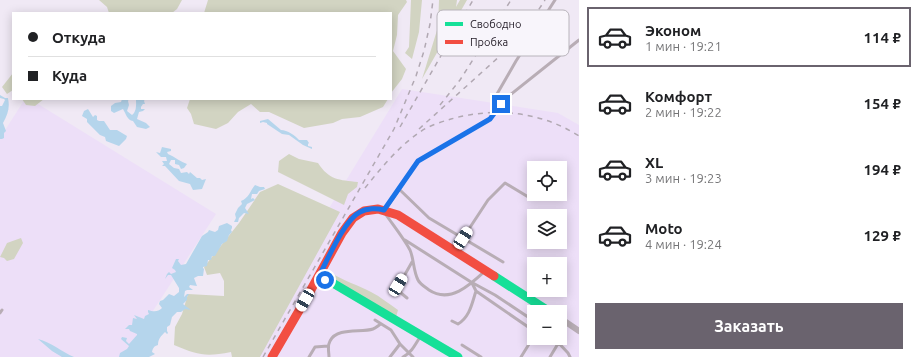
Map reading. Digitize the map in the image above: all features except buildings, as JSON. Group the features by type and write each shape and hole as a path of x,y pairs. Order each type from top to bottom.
{"street":[{"path":"272,357 318,278 344,229 352,218 360,212 376,209 398,215 539,305"},
{"path":"318,278 331,282 458,357"},
{"path":"567,323 579,331"}],"lane":[{"path":"548,10 555,0"},
{"path":"569,48 579,40"},
{"path":"501,104 497,94 519,56"},
{"path":"485,271 462,290 451,294 442,295 432,292 418,280 412,262 411,253 383,210 418,161 490,119 505,99 559,56"},
{"path":"463,238 488,200 505,183 527,196"},
{"path":"399,189 429,218 503,262"},
{"path":"403,239 472,283 495,294 527,316"},
{"path":"406,298 401,293 398,285 412,262"},
{"path":"472,283 476,291 527,326"},
{"path":"452,321 458,324 468,315 476,291"},
{"path":"375,320 391,330 400,344 413,357"},
{"path":"329,357 328,346 330,341 340,333 373,329 381,324"},
{"path":"403,357 409,354 421,335"},
{"path":"390,357 400,344"},
{"path":"462,345 481,357"},
{"path":"520,357 528,345"},
{"path":"550,357 557,345"},
{"path":"561,345 570,357"},
{"path":"309,357 315,347 328,346"}],"shaded area":[{"path":"402,89 558,113 579,125 579,357 235,357 282,285"},
{"path":"24,100 32,100 216,214 123,357 0,357 0,138"}],"green space":[{"path":"99,0 182,0 177,9 173,12 109,12 107,7"},
{"path":"208,0 406,0 407,2 398,15 397,35 393,51 406,69 402,79 392,92 392,12 204,12"},
{"path":"411,0 422,0 419,32 412,59 405,53 409,47"},
{"path":"439,0 457,0 456,7 460,0 467,0 461,10 439,10"},
{"path":"437,30 437,53 422,79"},
{"path":"12,74 12,91 7,94 2,87"},
{"path":"23,100 43,100 35,106 26,105"},
{"path":"190,100 387,100 383,107 360,117 342,119 333,123 304,128 269,112 260,112 251,104 238,112 228,123 216,129 194,124 191,114 187,108"},
{"path":"289,154 299,159 318,163 330,176 345,181 358,182 357,187 348,194 344,205 278,172 279,161"},
{"path":"278,184 340,212 260,357 232,357 231,352 208,355 189,351 174,345 175,327 182,314 188,294 224,296 224,281 220,273 207,275 204,267 239,223 260,192"},
{"path":"21,238 23,243 14,259 7,261 0,257 7,243"},
{"path":"331,273 382,298 398,310 396,317 339,284 331,276"}],"water":[{"path":"0,95 8,98 9,105 3,123 6,131 4,133 4,138 2,139 0,139 0,106 2,106 5,100 0,98"},
{"path":"122,100 128,100 127,111 132,115 134,113 136,100 144,100 145,104 143,104 141,109 145,109 139,112 137,119 146,123 150,127 146,129 137,127 133,121 128,118 123,109 114,113 111,111 111,106 115,103 121,102"},
{"path":"88,109 93,117 95,115 97,116 97,120 104,121 110,130 117,130 127,136 126,139 119,146 106,141 105,137 100,135 87,122 87,119 82,116 84,111"},
{"path":"268,119 281,130 286,131 299,140 307,140 309,143 308,146 312,147 312,149 303,145 289,135 282,134 267,123 260,123 260,121"},
{"path":"162,147 171,149 171,151 167,152 168,154 187,164 181,169 179,165 175,164 175,160 171,160 169,164 174,168 179,169 181,173 187,172 189,174 190,172 197,178 202,180 206,179 202,189 193,190 190,184 179,181 165,166 162,166 164,164 162,161 167,161 166,157 161,157 156,152 160,153"},
{"path":"255,185 264,187 265,189 259,191 257,194 252,194 251,199 253,198 255,200 247,204 245,208 249,214 244,213 239,218 238,222 234,222 236,218 235,214 242,204 241,201 248,196"},
{"path":"227,223 232,226 232,232 227,241 222,244 215,256 212,256 211,260 208,260 207,266 203,267 203,276 194,278 197,286 190,285 189,287 193,290 185,291 184,297 189,294 187,300 183,304 191,310 185,309 181,312 177,312 172,317 170,325 167,327 168,333 167,334 165,332 161,336 158,345 153,348 152,352 155,354 149,357 119,357 120,353 129,346 121,339 122,337 127,338 126,341 129,344 137,335 129,329 125,329 129,325 132,325 133,318 137,319 134,315 144,319 145,316 149,314 148,310 159,310 162,308 159,304 160,301 169,294 174,296 179,292 179,288 171,275 168,275 165,279 169,272 171,274 176,272 172,268 176,259 179,259 178,261 181,265 186,264 202,236 209,230 215,232 218,230 219,226"},
{"path":"38,339 47,342 74,357 62,357"}],"railway":[{"path":"263,357 394,129 416,76 424,51 430,24 433,0"},
{"path":"467,10 473,0"},
{"path":"505,10 511,0"},
{"path":"538,10 545,0"},
{"path":"400,127 441,56"},
{"path":"440,105 460,80 475,56"},
{"path":"419,129 500,56"},
{"path":"365,188 390,158 404,144 420,132 439,123 467,115 500,113 533,116 549,121 579,136"}],"traffic: fast":[{"path":"494,276 539,305"},
{"path":"318,278 331,282 458,357"}],"traffic: jam":[{"path":"272,357 342,233 353,218 364,211 378,209 398,215 494,276"}],"route":[{"path":"325,280 318,278 344,229 352,218 360,212 369,209 384,210 418,161 490,119 501,104"}]}
